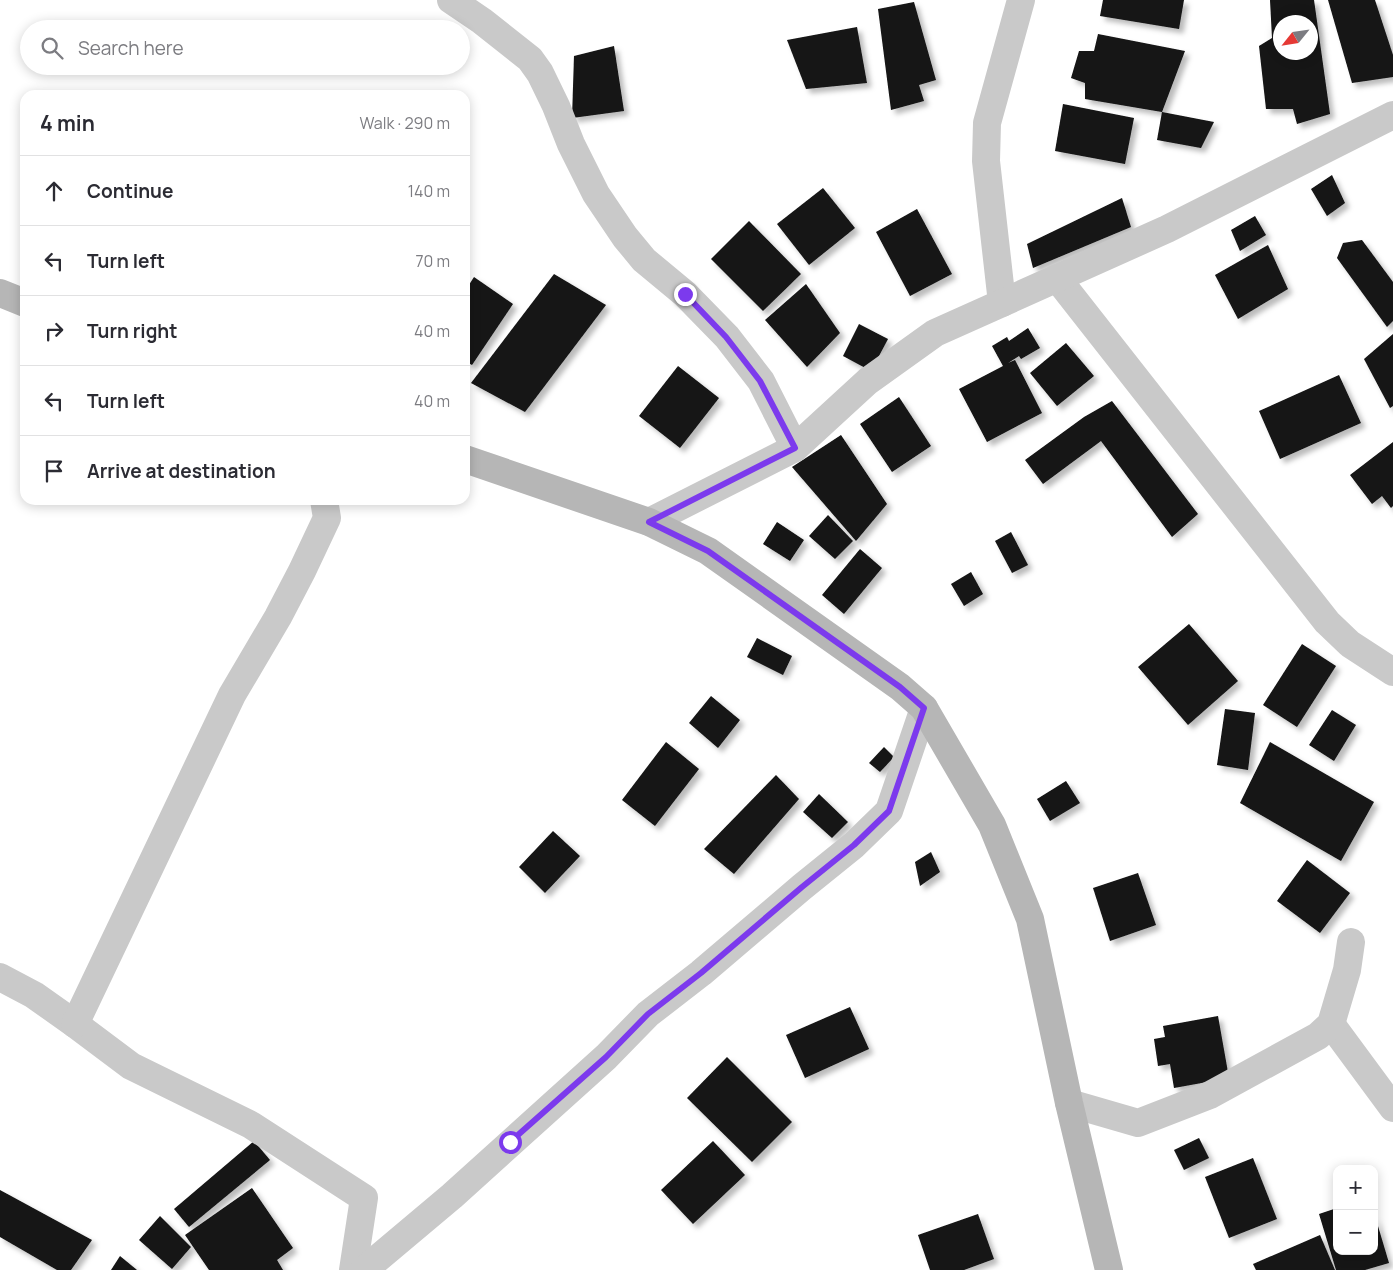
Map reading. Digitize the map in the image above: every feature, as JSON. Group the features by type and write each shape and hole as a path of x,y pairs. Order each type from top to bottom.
{"main road":[{"path":"0,293 20,300"},
{"path":"470,462 649,522 708,551 900,687 924,708 992,825 1030,919 1069,1103 1109,1270"}],"street":[{"path":"451,0 482,21 530,59 540,73 571,144 596,194 644,260 685,294 726,337 760,381 795,448"},
{"path":"1002,303 986,161 988,123 1021,0"},
{"path":"649,522 795,448 868,381 935,332 1167,230 1393,115"},
{"path":"1057,278 1327,622 1350,644 1393,672"},
{"path":"75,1024 232,695 278,617 327,518 325,505"},
{"path":"364,1270 452,1196 606,1057 648,1014 701,973 854,845 889,811 924,708"},
{"path":"1069,1103 1138,1123 1210,1095 1318,1036 1331,1024 1347,970 1351,942"},
{"path":"0,977 34,995 131,1066 251,1125 364,1198 353,1270"},
{"path":"1331,1024 1393,1108"}],"building":[{"path":"1103,0 1184,0 1179,29 1100,16"},
{"path":"1270,0 1314,0 1316,15 1273,15 1273,60 1318,60 1318,28 1330,114 1297,124 1293,109 1266,109 1259,46 1272,38"},
{"path":"1328,0 1375,0 1393,55 1393,77 1352,83"},
{"path":"914,2 936,80 919,85 924,101 891,110 878,9"},
{"path":"857,27 867,83 806,89 787,40"},
{"path":"1098,34 1185,51 1162,112 1085,99 1085,83 1071,78 1079,51 1094,51"},
{"path":"614,46 624,111 572,118 574,56"},
{"path":"1063,104 1134,118 1125,164 1055,151"},
{"path":"1162,112 1214,122 1201,148 1157,140"},
{"path":"1332,175 1345,203 1327,216 1311,189"},
{"path":"823,188 855,228 809,265 777,224"},
{"path":"1122,198 1131,227 1033,268 1027,244"},
{"path":"917,209 952,274 910,296 876,232"},
{"path":"1255,216 1266,235 1240,251 1231,230"},
{"path":"749,221 801,274 763,311 711,259"},
{"path":"1362,240 1393,282 1393,321 1387,327 1337,258 1343,243"},
{"path":"1268,245 1288,289 1238,319 1215,275"},
{"path":"554,274 606,305 525,412 471,383"},
{"path":"474,277 513,304 472,365 470,364 470,283"},
{"path":"806,284 840,333 807,367 765,320"},
{"path":"859,324 888,339 871,371 843,356"},
{"path":"1028,328 1040,348 1021,359 1019,356 1008,363 1015,360 1042,413 987,442 959,389 1003,366 992,346 1007,337 1009,341"},
{"path":"1393,334 1393,406 1390,408 1364,359"},
{"path":"1066,343 1094,376 1057,406 1030,373"},
{"path":"678,366 719,398 680,448 639,416"},
{"path":"1339,375 1361,423 1280,459 1259,411"},
{"path":"899,397 931,446 892,472 860,424"},
{"path":"1112,401 1198,514 1172,537 1101,441 1043,484 1025,460 1084,417"},
{"path":"841,435 887,504 856,541 792,467"},
{"path":"1393,442 1393,506 1391,508 1382,496 1372,504 1350,475"},
{"path":"828,515 853,541 835,559 809,536"},
{"path":"777,522 804,540 790,561 763,544"},
{"path":"1011,532 1028,565 1012,573 995,541"},
{"path":"860,549 882,568 844,614 822,595"},
{"path":"971,572 983,594 964,606 951,584"},
{"path":"1189,624 1238,681 1188,725 1138,667"},
{"path":"757,638 792,656 783,675 747,657"},
{"path":"1302,644 1336,666 1297,727 1263,705"},
{"path":"711,696 740,720 718,748 689,723"},
{"path":"1225,709 1255,713 1248,770 1217,765"},
{"path":"1332,710 1356,725 1334,761 1309,745"},
{"path":"666,742 699,769 655,826 622,800"},
{"path":"1270,742 1374,802 1341,861 1240,803"},
{"path":"884,747 894,757 880,772 869,763"},
{"path":"776,775 799,799 734,874 704,849"},
{"path":"1066,781 1080,803 1050,821 1037,799"},
{"path":"819,794 848,822 832,838 803,812"},
{"path":"553,831 580,856 545,893 519,867"},
{"path":"931,852 940,872 920,886 915,862"},
{"path":"1307,860 1350,893 1320,933 1277,901"},
{"path":"1138,873 1156,925 1110,941 1093,888"},
{"path":"850,1007 869,1049 805,1078 786,1035"},
{"path":"1218,1016 1229,1078 1174,1088 1170,1064 1158,1066 1154,1039 1165,1037 1163,1026"},
{"path":"727,1057 792,1122 752,1162 687,1098"},
{"path":"1199,1138 1209,1158 1184,1170 1174,1150"},
{"path":"254,1141 270,1160 189,1227 174,1209"},
{"path":"713,1141 745,1175 693,1224 661,1190"},
{"path":"1253,1158 1277,1219 1229,1238 1205,1177"},
{"path":"252,1188 293,1248 277,1260 283,1270 209,1270 185,1235"},
{"path":"0,1190 92,1240 71,1270 57,1270 0,1237"},
{"path":"1333,1209 1333,1255 1378,1255 1378,1226 1389,1263 1365,1270 1336,1270 1319,1214"},
{"path":"978,1214 994,1259 964,1270 930,1270 918,1235"},
{"path":"160,1216 191,1247 172,1269 139,1240"},
{"path":"1320,1235 1335,1270 1256,1270 1253,1264"},
{"path":"120,1256 137,1270 111,1270"}],"route":[{"path":"510,1142 606,1057 648,1014 701,973 854,845 889,811 924,708 900,687 708,551 649,522 795,448 760,381 726,337 685,294"}]}
